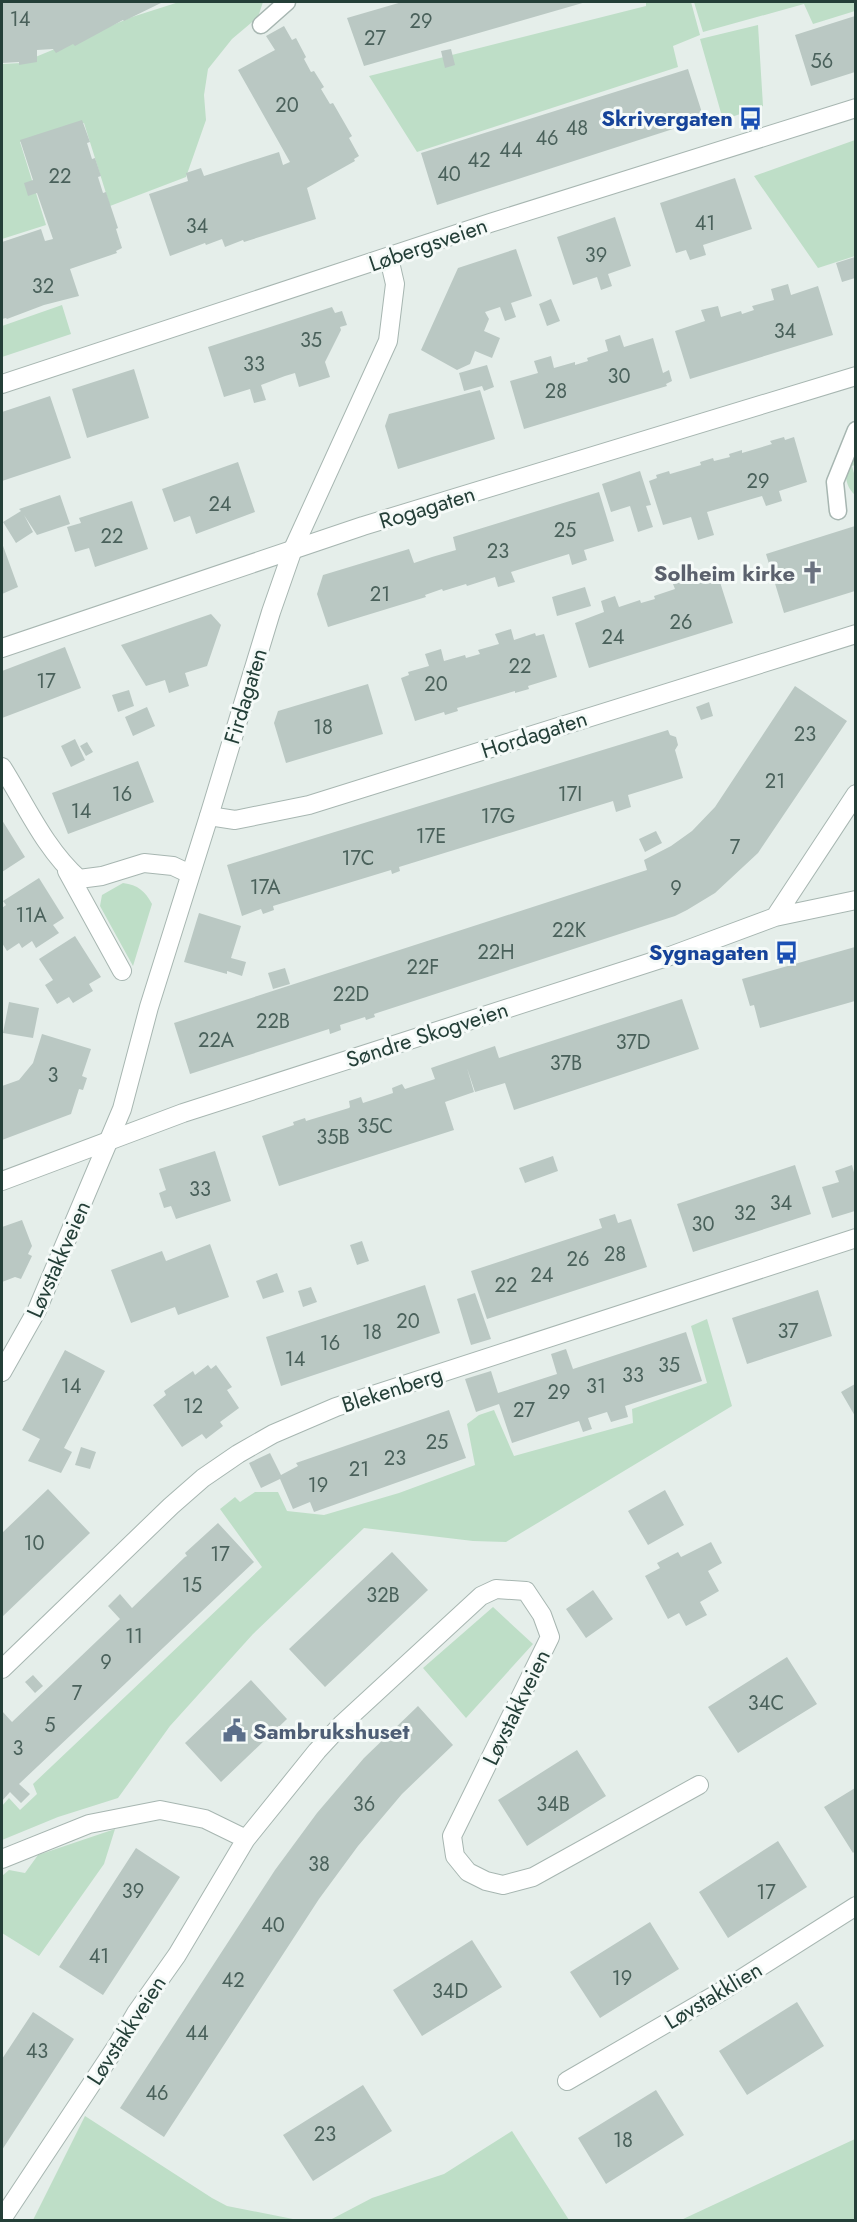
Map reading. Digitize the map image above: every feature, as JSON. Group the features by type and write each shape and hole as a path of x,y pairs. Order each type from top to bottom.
{"street":[{"name":"Løbergsveien","path":"2,384 490,223 855,108"},
{"name":"Firdagaten","path":"107,1142 122,1109 149,1006 270,612 293,549 388,341 395,284 389,258"},
{"name":"Rogagaten","path":"2,648 293,549 855,376"},
{"name":"Hordagaten","path":"209,816 235,820 309,805 855,633"},
{"path":"2,767 63,864 122,970"},
{"path":"775,917 855,794"},
{"path":"63,864 79,879 102,876 144,863 173,866 190,874"},
{"name":"Søndre Skogveien","path":"2,1181 183,1113 659,959 775,917 855,900"},
{"name":"Løvstakkveien","path":"2,1372 37,1310 94,1180 107,1142"},
{"name":"Blekenberg","path":"2,1669 203,1478 237,1454 273,1434 336,1407 855,1238"},
{"name":"Løvstakkveien","path":"2,2219 118,2044 136,2013 177,1955 246,1839 317,1751 342,1724 481,1596 496,1589 526,1591 542,1615 549,1637 452,1836 455,1856 468,1872 486,1881 503,1885 533,1878 699,1785"},
{"path":"2,1859 89,1824 160,1810 205,1819 246,1839"},
{"name":"Løvstakklien","path":"567,2081 722,1991 855,1906"}],"lane":[{"path":"261,25 286,2"},
{"path":"838,511 836,482 855,430"}],"green space":[{"path":"179,2 263,2 258,17 232,39 208,69 204,95 206,120 186,177 110,206 84,123 20,142 46,225 2,239 2,64 21,63 132,17"},
{"path":"646,2 691,2 700,35 673,46 678,67 417,152 369,76 646,6"},
{"path":"694,2 855,2 855,11 813,24 804,4 703,32"},
{"path":"758,25 763,106 723,120 700,39"},
{"path":"855,140 855,256 818,268 754,176"},
{"path":"62,305 71,334 2,357 2,326"},
{"path":"855,444 855,465 852,466 855,477 855,495 847,483 846,471"},
{"path":"123,883 140,889 152,904 133,966 100,906 102,895"},
{"path":"707,1319 732,1406 506,1542 473,1541 364,1528 253,1634 170,1726 118,1798 58,1817 2,1840 2,1806 9,1798 20,1810 37,1794 33,1784 262,1567 220,1509 235,1497 240,1502 255,1492 278,1492 287,1511 324,1515 399,1493 475,1465 467,1424 479,1415 494,1410 514,1456 633,1423 632,1409 707,1383 691,1326"},
{"path":"493,1607 533,1644 466,1718 423,1668"},
{"path":"115,1829 104,1864 39,1956 2,1933 2,1876 9,1870 25,1873 38,1855"},
{"path":"85,2116 227,2206 298,2220 33,2220"},
{"path":"512,2131 569,2220 330,2220 372,2198 444,2174"},
{"path":"855,2139 855,2220 681,2220"}],"building":[{"path":"2,2 163,2 75,46 73,44 56,53 53,49 37,50 37,62 19,65 19,62 2,63"},
{"path":"402,2 586,2 364,66 347,18"},
{"path":"855,16 855,72 811,86 795,35"},
{"path":"284,26 292,40 296,38 311,72 314,71 324,87 321,89 330,104 333,103 352,136 349,138 359,156 354,159 355,161 307,188 316,219 225,247 222,239 170,256 149,194 188,181 186,173 201,168 204,176 279,152 283,165 290,162 238,70 275,50 266,36"},
{"path":"451,49 455,65 445,68 441,51"},
{"path":"688,69 704,119 437,205 421,153"},
{"path":"82,120 90,142 87,143 92,159 95,158 101,176 98,177 103,193 106,192 118,228 116,229 122,248 116,251 117,253 70,269 79,296 2,319 2,242 41,229 45,241 53,239 37,193 28,196 24,183 33,180 20,140"},
{"path":"735,178 752,229 703,245 706,255 690,260 686,250 676,253 660,203"},
{"path":"615,217 631,266 608,274 612,286 601,290 597,277 573,285 557,237"},
{"path":"516,249 532,296 511,303 516,317 505,321 500,307 485,312 489,319 484,331 500,338 492,358 475,351 470,364 457,370 421,350 458,268"},
{"path":"855,257 855,278 842,282 836,263"},
{"path":"788,284 791,295 818,286 833,335 690,379 675,331 705,321 701,310 718,306 721,317 754,310 752,306 774,300 771,289"},
{"path":"551,299 560,321 547,326 539,304"},
{"path":"332,307 335,313 342,311 347,325 340,327 341,330 325,362 330,377 299,387 295,373 285,376 261,385 266,400 254,403 250,389 224,397 208,347"},
{"path":"620,335 624,347 653,338 663,373 669,370 672,381 666,384 667,386 524,429 510,381 538,373 534,361 551,356 554,368 588,361 587,358 608,351 605,340"},
{"path":"487,365 494,387 484,391 482,386 464,391 459,373"},
{"path":"134,369 149,418 87,438 72,389"},
{"path":"480,390 495,439 398,469 385,426 389,414"},
{"path":"50,396 71,458 2,481 2,412"},
{"path":"784,437 785,440 794,437 807,482 779,491 782,501 766,506 762,496 707,512 714,535 698,540 691,517 663,525 649,481 657,478 656,475 669,471 670,474 701,465 700,462 713,458 714,461 730,457 729,454 742,450 742,453 772,444 770,441"},
{"path":"238,462 255,512 196,534 190,516 174,522 162,489"},
{"path":"640,471 651,505 646,506 653,527 638,532 630,506 611,512 602,484"},
{"path":"599,492 614,541 584,550 587,560 572,565 569,554 511,572 515,582 498,587 495,577 467,586 466,584 443,591 442,589 425,595 426,597 328,627 317,594 323,575 409,549 414,563 456,550 453,537"},
{"path":"60,495 70,524 37,535 24,515 33,532 16,543 3,522 21,511 19,509"},
{"path":"132,501 148,549 95,567 89,548 75,552 67,527 81,523 79,518"},
{"name":"Solheim kirke","path":"855,526 855,591 784,613 766,554"},
{"path":"2,543 18,587 2,594"},
{"path":"686,574 689,584 710,578 711,582 719,579 733,623 589,668 575,623 604,612 601,601 615,596 619,607 640,600 641,603 655,599 654,596 675,589 671,579"},
{"path":"585,587 591,606 557,616 552,597"},
{"path":"211,614 221,625 207,666 185,673 189,686 169,693 165,680 146,686 121,645"},
{"path":"511,629 514,640 535,633 536,636 544,634 557,677 528,686 529,689 457,708 458,711 445,715 444,712 415,721 401,678 409,675 408,672 429,666 425,654 441,649 444,661 465,655 466,658 480,654 478,650 499,644 495,634"},
{"path":"65,647 81,688 2,718 2,671"},
{"path":"368,684 383,734 286,763 274,723 278,711"},
{"path":"795,686 847,721 758,853 715,893 675,916 374,1014 375,1017 366,1020 365,1017 340,1025 341,1030 330,1034 329,1029 190,1074 174,1023 647,870 644,860 671,846 692,831 715,807"},
{"path":"129,690 134,706 118,712 112,695"},
{"path":"709,702 713,716 701,720 696,707"},
{"path":"147,707 155,726 133,736 125,717"},
{"path":"668,730 670,735 676,737 678,745 675,750 683,778 628,795 631,807 616,812 613,801 399,867 400,871 392,874 391,870 273,906 274,910 263,914 261,909 242,916 227,865"},
{"path":"75,739 85,760 71,767 61,746"},
{"path":"87,742 93,752 86,756 80,746"},
{"path":"138,761 154,802 68,834 52,793"},
{"path":"2,820 25,857 2,872"},
{"path":"656,831 662,843 645,852 639,839"},
{"path":"39,878 64,918 53,925 59,933 36,948 32,941 22,948 19,943 7,951 2,943 2,908 6,905 3,901"},
{"path":"199,913 241,926 231,958 246,962 242,976 184,962"},
{"path":"75,936 101,977 89,984 93,991 73,1003 69,997 57,1004 45,985 53,980 39,959"},
{"path":"855,947 855,1001 760,1028 754,1005 750,1006 742,979"},
{"path":"285,968 290,984 273,989 268,973"},
{"path":"682,999 699,1049 514,1110 505,1083 475,1092 467,1068 474,1092 445,1102 454,1130 279,1186 262,1136 294,1125 293,1122 305,1118 306,1121 349,1108 349,1101 361,1097 363,1103 393,1093 392,1088 402,1084 405,1089 435,1079 431,1068 495,1046 499,1058"},
{"path":"9,1002 39,1008 33,1038 3,1033"},
{"path":"42,1034 91,1049 82,1076 87,1078 83,1090 79,1089 71,1114 2,1140 2,1086 19,1080 33,1063"},
{"path":"215,1151 231,1201 176,1219 171,1206 164,1208 159,1193 166,1190 159,1169"},
{"path":"553,1156 558,1171 525,1183 519,1168"},
{"path":"795,1165 811,1214 693,1252 677,1204"},
{"path":"852,1165 855,1176 855,1211 832,1218 822,1187 839,1182 835,1171"},
{"path":"615,1214 618,1223 631,1219 647,1267 487,1319 471,1271 602,1228 599,1219"},
{"path":"22,1220 32,1246 28,1254 32,1256 21,1279 15,1277 2,1282 2,1227"},
{"path":"362,1241 369,1261 357,1265 350,1245"},
{"path":"210,1244 229,1297 178,1315 175,1307 131,1323 111,1270 162,1251 166,1261"},
{"path":"277,1273 284,1292 263,1299 256,1281"},
{"path":"425,1285 440,1333 281,1386 266,1337"},
{"path":"311,1287 317,1302 303,1307 298,1291"},
{"path":"818,1290 832,1336 747,1364 732,1318"},
{"path":"475,1293 491,1339 471,1345 457,1299"},
{"path":"686,1332 702,1381 625,1406 628,1417 611,1422 607,1412 588,1418 592,1429 583,1432 579,1421 512,1443 499,1404 476,1412 465,1379 491,1371 498,1393 557,1374 551,1354 566,1349 573,1369"},
{"path":"65,1350 105,1371 64,1448 72,1452 61,1473 28,1461 40,1439 22,1430"},
{"path":"208,1365 211,1369 216,1365 232,1387 227,1390 239,1408 220,1422 223,1426 206,1439 202,1434 182,1447 153,1405 166,1395 164,1391 193,1371 195,1375"},
{"path":"855,1384 855,1416 841,1392"},
{"path":"449,1410 466,1458 314,1512 310,1502 293,1509 280,1479 261,1488 249,1463 270,1453 281,1475 298,1466 296,1463"},
{"path":"81,1447 96,1452 90,1469 75,1465"},
{"path":"48,1489 90,1533 2,1617 2,1533"},
{"path":"665,1490 684,1525 648,1545 628,1511"},
{"path":"218,1523 254,1562 19,1784 30,1794 21,1803 10,1792 2,1801 2,1711 12,1722 120,1619 108,1606 120,1594 132,1608 187,1556 185,1553"},
{"path":"711,1542 722,1563 708,1571 719,1591 700,1602 707,1615 686,1626 679,1613 668,1619 645,1576 660,1568 657,1563 678,1552 681,1557"},
{"path":"392,1552 428,1590 325,1687 289,1649"},
{"path":"593,1590 613,1619 586,1638 566,1609"},
{"path":"787,1657 817,1704 738,1753 708,1707"},
{"path":"33,1675 43,1686 35,1693 25,1682"},
{"name":"Sambrukshuset","path":"251,1680 287,1719 221,1782 185,1743"},
{"path":"418,1706 453,1745 402,1794 358,1846 319,1899 164,2137 120,2108 275,1870 317,1813 364,1758"},
{"path":"577,1750 606,1796 527,1846 498,1800"},
{"path":"855,1788 855,1851 853,1853 824,1807"},
{"path":"778,1841 807,1887 728,1938 699,1892"},
{"path":"136,1848 180,1877 103,1995 59,1967"},
{"path":"650,1922 679,1969 600,2018 570,1972"},
{"path":"472,1940 502,1987 422,2036 393,1990"},
{"path":"797,2002 824,2046 747,2095 719,2051"},
{"path":"33,2012 74,2039 2,2150 2,2059"},
{"path":"363,2085 392,2131 313,2181 283,2135"},
{"path":"656,2090 684,2135 606,2184 578,2138"}],"place":[{"name":"Skrivergaten","path":"751,118"},
{"name":"Solheim kirke","path":"813,573"},
{"name":"Sygnagaten","path":"787,952"},
{"name":"Sambrukshuset","path":"235,1731"}]}
